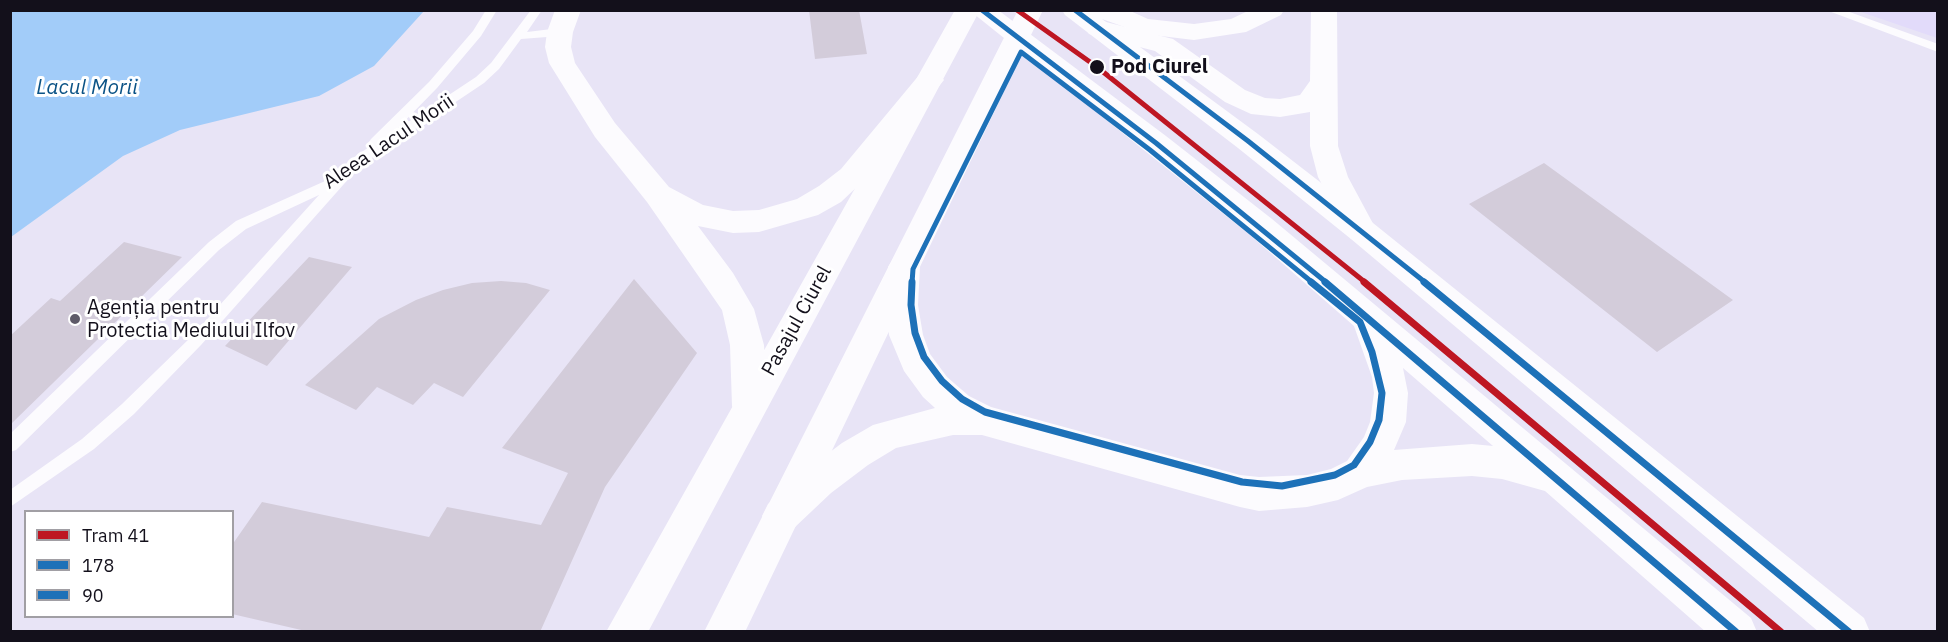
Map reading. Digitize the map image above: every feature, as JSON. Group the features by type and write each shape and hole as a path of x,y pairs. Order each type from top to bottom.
{"main road":[{"name":"Pasajul Ciurel","path":"626,632 968,10"},
{"path":"981,10 1156,143 1367,316 1737,632"},
{"path":"724,632 1031,10"},
{"path":"1074,10 1164,45 1234,96 1261,107 1280,108 1301,105 1317,93 1325,81"},
{"path":"1101,19 1161,30 1194,32 1252,22 1272,10"},
{"path":"1323,10 1324,146 1333,177 1362,231"},
{"path":"1101,19 1850,632"},
{"path":"564,21 558,47 562,63 574,85 605,130 658,194 722,282 738,309 747,345 750,406"},
{"path":"658,194 695,214 733,222 759,221 807,207 830,194 851,176 930,80"},
{"path":"904,267 902,304 906,335 916,361 935,387 957,406 982,420 1259,495 1307,491 1338,484 1360,472 1402,464 1472,460 1502,463 1556,478"},
{"path":"1360,472 1378,446 1388,422 1391,393 1381,349 1367,316"},
{"path":"781,516 845,461 886,436 924,425 953,420 982,420"},
{"path":"738,632 751,578"}],"lane":[{"path":"355,163 433,84 477,33 492,10"},
{"name":"Aleea Lacul Morii","path":"10,445 214,246 242,225 342,178 355,163 480,80 495,66 537,10"},
{"path":"1831,10 1938,48"},
{"path":"519,36 564,21"},
{"path":"10,500 88,444 160,379 342,178"}],"shaded area":[{"path":"1858,11 1937,11 1937,38"}],"water":[{"name":"Lacul Morii","path":"11,10 424,11 374,66 319,96 180,130 123,156 11,237"}],"building":[{"path":"809,10 859,10 867,54 815,59"},
{"path":"1544,163 1733,300 1657,352 1469,204"},
{"name":"Agenția pentru Protectia Mediului Ilfov","path":"124,242 182,257 10,425 10,336 51,298 60,301"},
{"path":"309,257 352,267 267,366 225,346"},
{"path":"634,279 697,353 605,487 540,632 310,632 234,614 234,542 262,502 429,537 447,507 541,525 568,473 502,448"},
{"path":"501,281 526,283 550,290 463,397 434,383 413,405 377,387 356,410 305,385 379,319 416,300 443,290 472,283"}],"tram line":[{"name":"41","path":"1017,10 1097,67 1327,251 1781,632"}],"transit line":[{"name":"178","path":"982,10 1156,143 1261,227 1736,632"},
{"name":"178","path":"1075,10 1362,231 1849,632"},
{"name":"90","path":"1021,52 1150,150 1360,322 1372,352 1382,393 1379,420 1370,442 1354,465 1335,475 1282,486 1242,482 985,412 962,399 942,381 924,357 915,333 911,305 913,269 1021,52"}],"place":[{"name":"Pod Ciurel","path":"1097,67"},
{"name":"Agenția pentru Protectia Mediului Ilfov","path":"75,319"}]}
